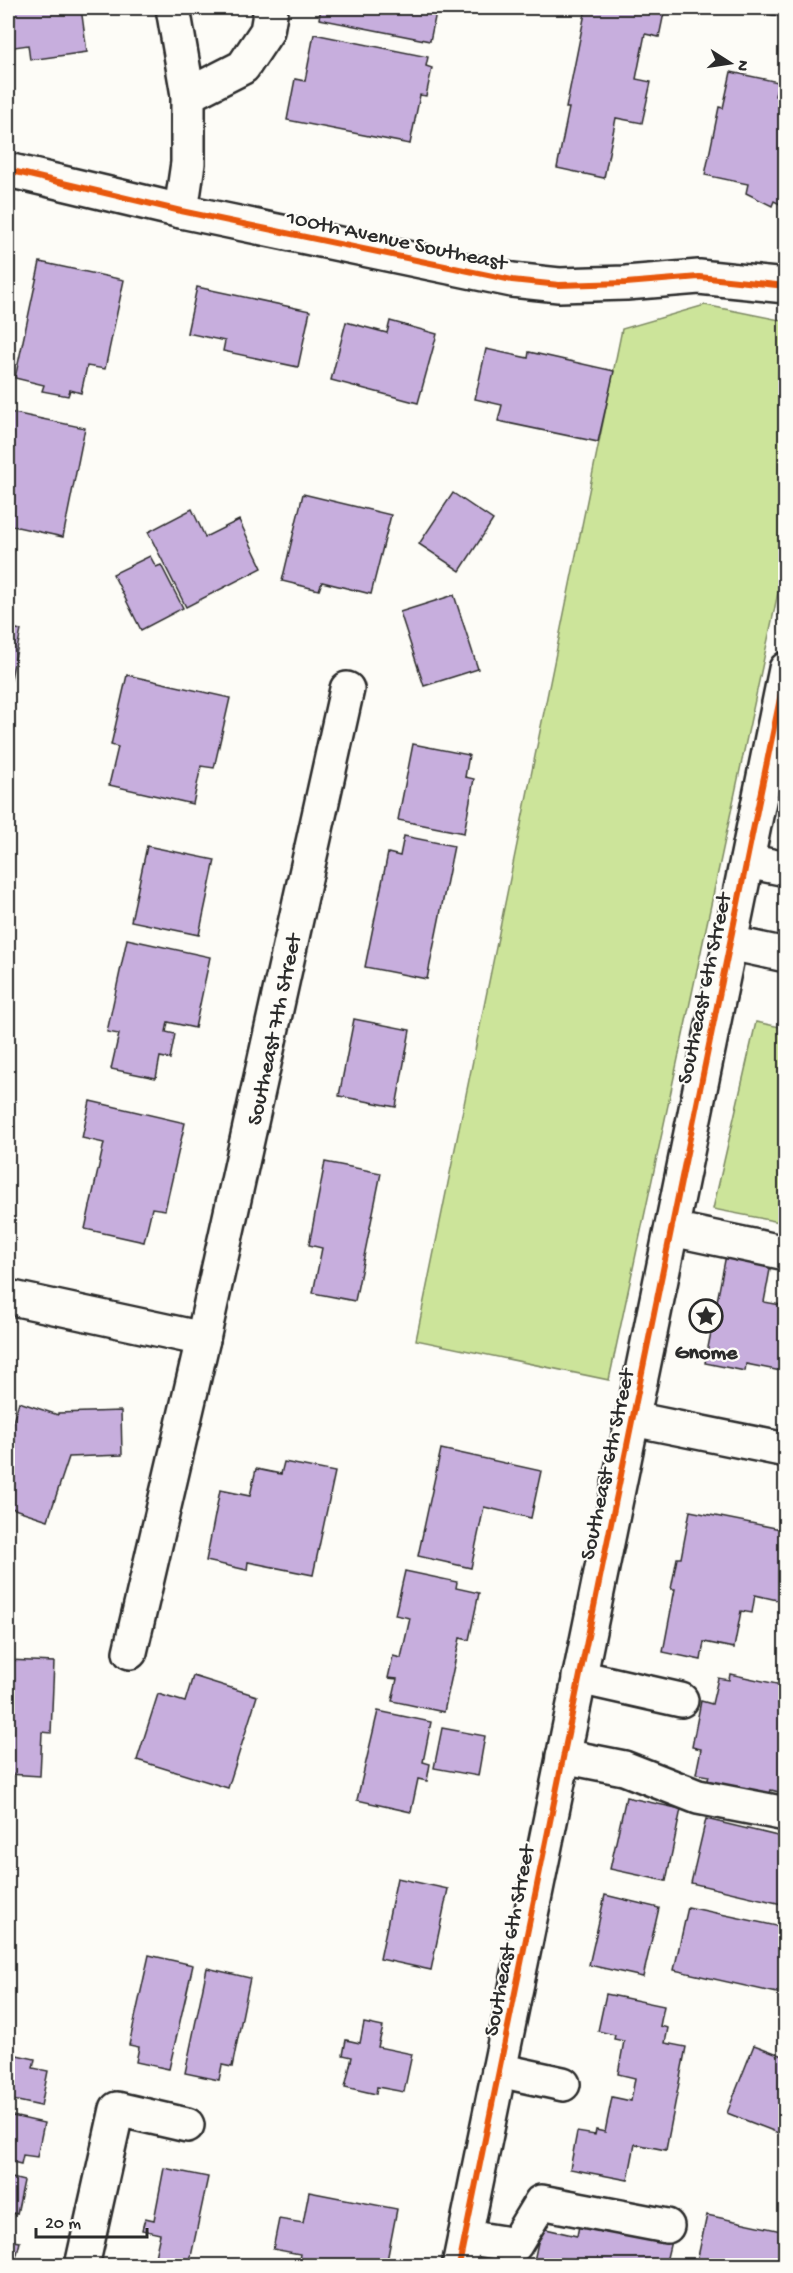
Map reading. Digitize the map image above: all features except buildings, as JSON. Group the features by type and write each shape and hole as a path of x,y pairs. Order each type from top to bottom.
{"street":[{"path":"173,8 188,95 188,163 181,211"},
{"path":"188,95 243,68 267,31 271,8"},
{"name":"100th Avenue Southeast","path":"8,170 181,211 512,280 559,285 626,283 699,277 786,286"},
{"name":"Southeast 6th Street","path":"462,2251 786,669"},
{"name":"Southeast 7th Street","path":"130,1652 200,1354 347,689"},
{"path":"747,861 786,868"},
{"path":"730,943 786,955"},
{"path":"672,1229 786,1253"},
{"path":"8,1297 200,1354"},
{"path":"633,1419 786,1450"},
{"path":"579,1677 681,1700"},
{"path":"563,1756 624,1768 698,1797 786,1814"},
{"path":"499,2070 563,2084"},
{"path":"82,2265 117,2109 187,2125"},
{"path":"462,2251 515,2245 541,2202 667,2226"}],"green space":[{"path":"705,305 785,321 785,560 609,1380 416,1340 622,329"},
{"path":"756,1022 785,1028 785,1223 713,1209"}],"cycle path":[{"path":"8,170 181,211 512,280 559,285 626,283 699,277 786,286"},
{"path":"459,2266 786,669"}],"place":[{"name":"Gnome","path":"706,1316"}]}
